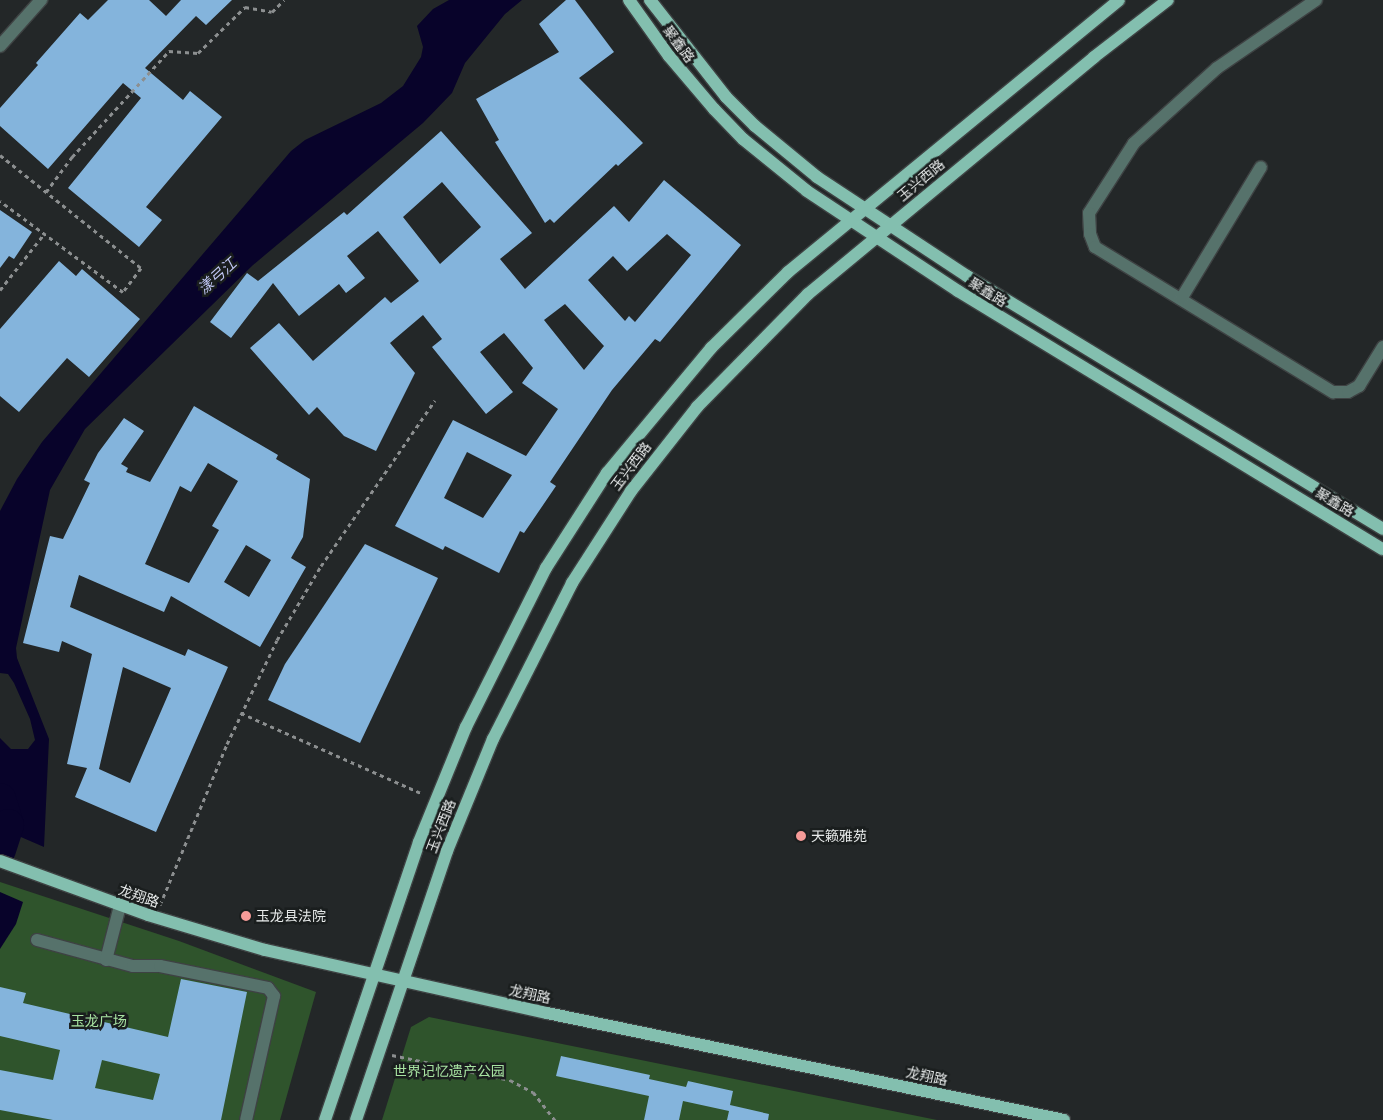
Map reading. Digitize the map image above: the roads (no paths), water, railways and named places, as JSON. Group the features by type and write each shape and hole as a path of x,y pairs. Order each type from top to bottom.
{"main road":[{"name":"聚鑫路","path":"628,0 690,83 743,139 794,181 875,237 1023,331 1383,549"},
{"name":"聚鑫路","path":"650,0 704,72 755,126 817,177 889,226 1032,316 1382,526"},
{"name":"玉兴西路","path":"326,1120 436,799 466,727 518,619 576,518 607,473 711,348 788,272 1119,0"},
{"name":"玉兴西路","path":"356,1120 447,852 493,738 544,632 601,534 663,448 732,368 808,294 875,237 1168,0"},
{"name":"龙翔路","path":"0,861 120,906 265,950 403,981 1064,1120"}],"street":[{"path":"0,46 41,0"},
{"path":"1316,0 1255,39 1180,99 1134,144 1089,214 1088,227 1095,247 1333,392 1348,392 1359,386 1383,347"},
{"path":"1180,299 1261,167"},
{"path":"106,960 120,906"},
{"path":"37,940 134,966 160,966 268,988 274,996 246,1120"}],"water":[{"path":"449,0 522,0 505,14 465,63 452,93 423,123 253,265 85,429 50,490 16,648 17,658 49,739 44,847 0,828 0,738 11,749 28,749 35,740 30,719 14,683 8,674 0,673 0,511 17,479 42,442 291,151 305,140 381,103 403,86 421,57 423,47 417,26 433,9"},
{"path":"0,892 23,902 16,924 0,949"}],"waterway":[{"name":"漾弓江","path":"0,799 8,825 0,850"}],"place":[{"name":"天籁雅苑","path":"801,836"},
{"name":"玉龙县法院","path":"246,916"}],"park label":[{"name":"玉龙广场","path":"99,1021"},
{"name":"世界记忆遗产公园","path":"449,1071"}]}
